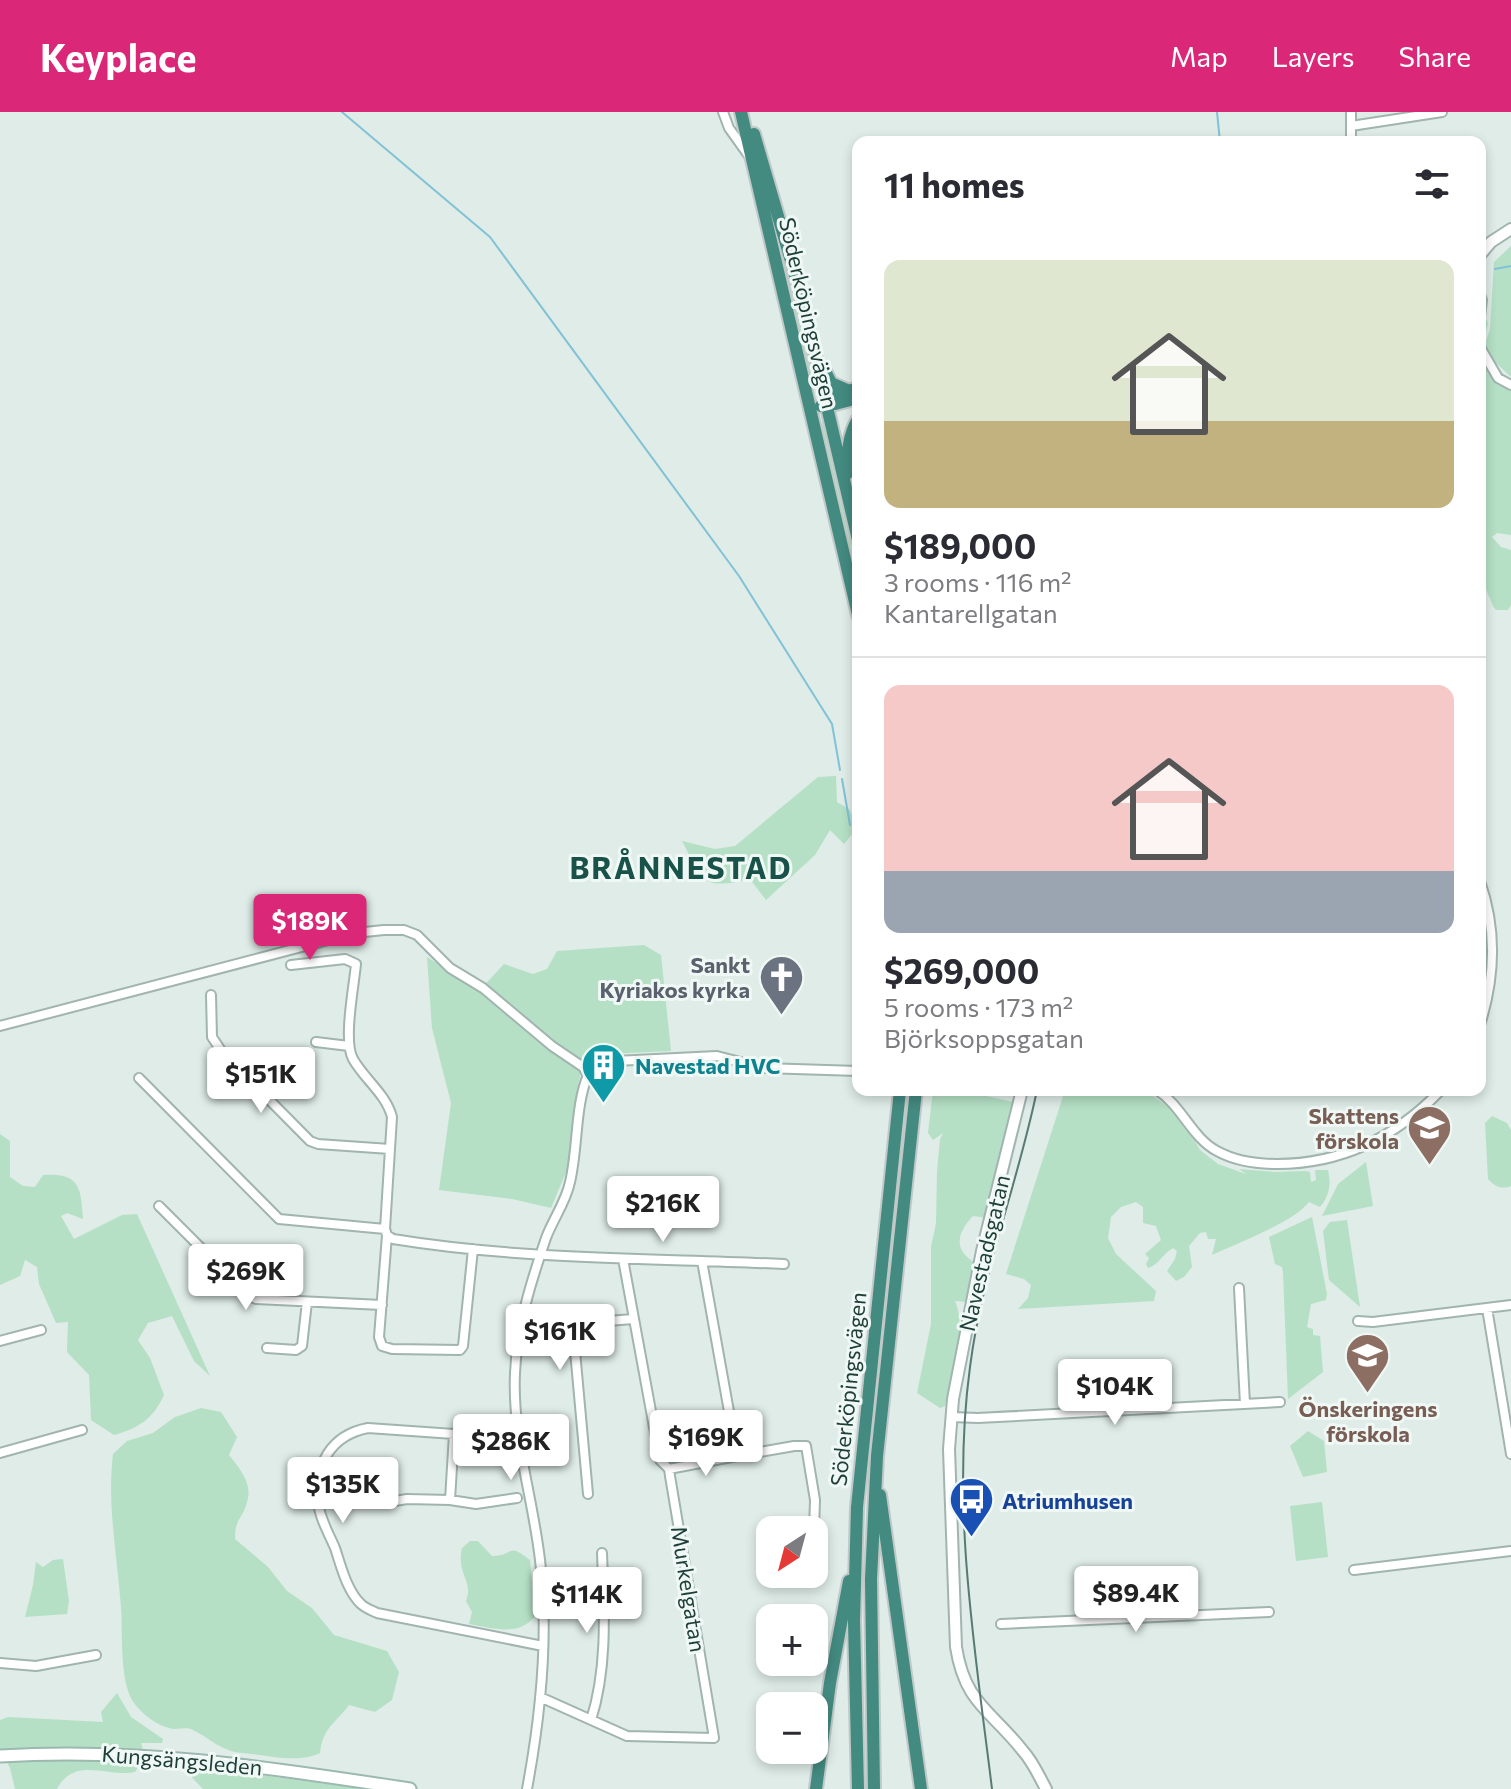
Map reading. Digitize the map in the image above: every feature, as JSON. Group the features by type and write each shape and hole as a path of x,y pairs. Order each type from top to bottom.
{"highway":[{"name":"Söderköpingsvägen","path":"741,112 852,588"},
{"name":"Söderköpingsvägen","path":"748,112 801,295 852,513"},
{"path":"801,295 825,374 831,383 852,391"},
{"path":"804,385 824,402"},
{"path":"815,424 824,402 852,393"},
{"path":"850,504 848,447 852,430"},
{"name":"Söderköpingsvägen","path":"858,1789 854,1555 862,1443 899,1096"},
{"name":"Söderköpingsvägen","path":"874,1789 871,1579 877,1456 915,1096"},
{"path":"877,1456 887,1554 921,1789"},
{"path":"816,1789 833,1667 854,1555"}],"main road":[{"name":"Kungsängsleden","path":"0,1756 56,1752 159,1755 410,1789"}],"street":[{"name":"Söderköpingsvägen","path":"723,112 729,128 752,160"},
{"path":"1351,112 1351,136"},
{"path":"1351,126 1442,112"},
{"path":"1486,248 1511,229"},
{"path":"1486,357 1498,378 1511,385"},
{"path":"1486,907 1493,965 1486,997"},
{"path":"0,1026 355,933 404,930 417,935 450,968 483,988 552,1046 583,1067 588,1075 568,1191 547,1235 525,1298 515,1374 519,1428 544,1597 540,1697 527,1789"},
{"path":"291,965 345,959 356,964 349,1046 353,1059 388,1104 392,1117 379,1337 382,1346 392,1349 460,1350 463,1346 473,1249"},
{"path":"211,995 212,1037 222,1052 310,1141 390,1149"},
{"path":"316,1042 349,1046"},
{"path":"588,1075 605,1063 615,1061 717,1056 763,1068 852,1071"},
{"path":"139,1078 279,1219 386,1232 393,1239 473,1249 623,1259 784,1264"},
{"name":"Navestadsgatan","path":"1021,1096 982,1251 951,1417 949,1463 959,1667 975,1700 1023,1750 1043,1787"},
{"path":"1165,1096 1215,1151 1242,1160 1299,1164 1335,1158 1375,1142 1411,1118 1435,1096"},
{"path":"159,1206 249,1296 382,1305"},
{"name":"Murkelgatan","path":"540,1697 627,1736 714,1738 669,1469 660,1460 623,1259"},
{"path":"702,1261 737,1456"},
{"path":"1239,1288 1245,1404"},
{"path":"267,1348 296,1350 302,1346 307,1302"},
{"path":"1358,1321 1511,1305"},
{"path":"1487,1308 1511,1454"},
{"path":"588,1494 578,1403 576,1334 583,1323 633,1319"},
{"path":"0,1341 41,1330"},
{"path":"951,1417 1280,1402"},
{"path":"519,1428 454,1434 368,1428 347,1434 322,1460 318,1504 348,1583 361,1605 377,1613 543,1646"},
{"path":"0,1453 82,1430"},
{"path":"450,1500 454,1434"},
{"path":"669,1469 806,1446 815,1500 815,1516"},
{"path":"383,1503 407,1499 476,1504 517,1498"},
{"path":"1354,1570 1511,1551"},
{"path":"591,1720 598,1697 602,1654 602,1553"},
{"path":"1001,1624 1269,1612"},
{"path":"0,1663 36,1666 96,1655"}],"green space":[{"path":"773,218 818,393 809,378 770,219"},
{"path":"1511,246 1511,377 1495,362 1486,346 1494,262"},
{"path":"1486,351 1492,364 1511,381 1511,535 1497,533 1492,537 1501,547 1511,550 1511,605 1508,610 1496,610 1486,589"},
{"path":"823,413 852,542 852,561 822,426"},
{"path":"836,776 837,802 850,810 852,815 852,834 844,844 830,830 815,855 766,900 750,879 721,884 705,879 682,841 715,849 735,846 818,777"},
{"path":"644,945 661,955 671,1051 607,1054 585,1059 579,1080 569,1165 551,1208 512,1199 439,1190 451,1103 432,1028 427,957 480,990 504,964 533,974 547,969 557,951"},
{"path":"932,1096 986,1096 1014,1102 987,1218 973,1216 961,1235 960,1246 974,1262 967,1302 955,1301 959,1338 945,1406 940,1408 917,1393 931,1324 931,1247 936,1223 937,1172 943,1133 933,1140 928,1133"},
{"path":"1063,1096 1153,1096 1179,1114 1200,1150 1218,1164 1246,1174 1239,1169 1305,1171 1310,1172 1311,1182 1316,1180 1315,1170 1328,1170 1328,1194 1320,1207 1309,1202 1278,1225 1212,1255 1216,1239 1208,1239 1206,1232 1200,1233 1189,1246 1192,1267 1176,1281 1167,1271 1177,1251 1173,1248 1148,1268 1149,1258 1145,1254 1161,1240 1156,1226 1143,1223 1143,1207 1136,1202 1121,1207 1111,1217 1108,1238 1116,1254 1156,1291 1154,1301 1018,1309 1028,1298 1031,1285 1024,1279 1006,1274"},
{"path":"1492,1116 1507,1123 1511,1130 1511,1186 1504,1188 1488,1179 1485,1123"},
{"path":"0,1134 10,1141 10,1177 23,1186 35,1187 43,1175 65,1176 76,1184 83,1219 67,1213 61,1216 74,1239 122,1215 137,1214 210,1376 194,1361 172,1316 148,1323 138,1340 150,1358 164,1395 150,1416 131,1429 114,1435 91,1420 89,1375 67,1352 68,1322 56,1323 39,1284 37,1267 25,1260 20,1276 0,1285"},
{"path":"1366,1162 1373,1206 1322,1216 1338,1184"},
{"path":"1312,1217 1327,1294 1326,1300 1311,1304 1307,1327 1313,1329 1313,1335 1320,1336 1323,1372 1288,1399 1283,1272 1282,1267 1275,1264 1269,1237"},
{"path":"1347,1220 1360,1307 1329,1280 1323,1231 1330,1222"},
{"path":"201,1408 221,1412 237,1437 229,1455 244,1477 248,1495 236,1526 235,1539 268,1567 287,1591 312,1608 334,1635 387,1651 399,1672 392,1700 375,1712 349,1705 327,1731 320,1753 311,1756 282,1758 228,1750 191,1729 169,1728 158,1723 138,1708 129,1694 124,1670 112,1511 113,1454 127,1441 153,1433 175,1417"},
{"path":"1308,1431 1324,1441 1327,1472 1303,1477 1290,1446"},
{"path":"1322,1502 1328,1557 1296,1561 1290,1506"},
{"path":"470,1541 478,1541 492,1556 513,1550 530,1560 535,1616 529,1623 514,1629 469,1624 472,1612 466,1601 468,1588 461,1557 462,1548"},
{"path":"63,1559 69,1601 67,1614 25,1617 36,1562 43,1567 53,1560"},
{"path":"117,1693 131,1717 163,1739 162,1743 141,1743 142,1758 135,1772 83,1770 64,1779 57,1789 15,1789 10,1768 0,1749 0,1720 8,1717 103,1722 101,1712"},
{"path":"179,1764 364,1789 203,1789"}],"waterway":[{"path":"342,112 490,237 739,576 832,724 840,770"},
{"path":"1217,112 1219,136"},
{"path":"1495,269 1511,266"},
{"path":"842,779 850,825"}],"tram line":[{"path":"992,1789 964,1525 965,1420 970,1367 983,1297 1036,1096"}],"place":[{"name":"Sankt Kyriakos kyrka","path":"781,1016"},
{"name":"Navestad HVC","path":"604,1104"},
{"name":"Skattens förskola","path":"1430,1167"},
{"name":"Önskeringens förskola","path":"1368,1394"},
{"name":"Atriumhusen","path":"971,1539"}],"district":[{"name":"BRÅNNESTAD","path":"681,866"}]}
